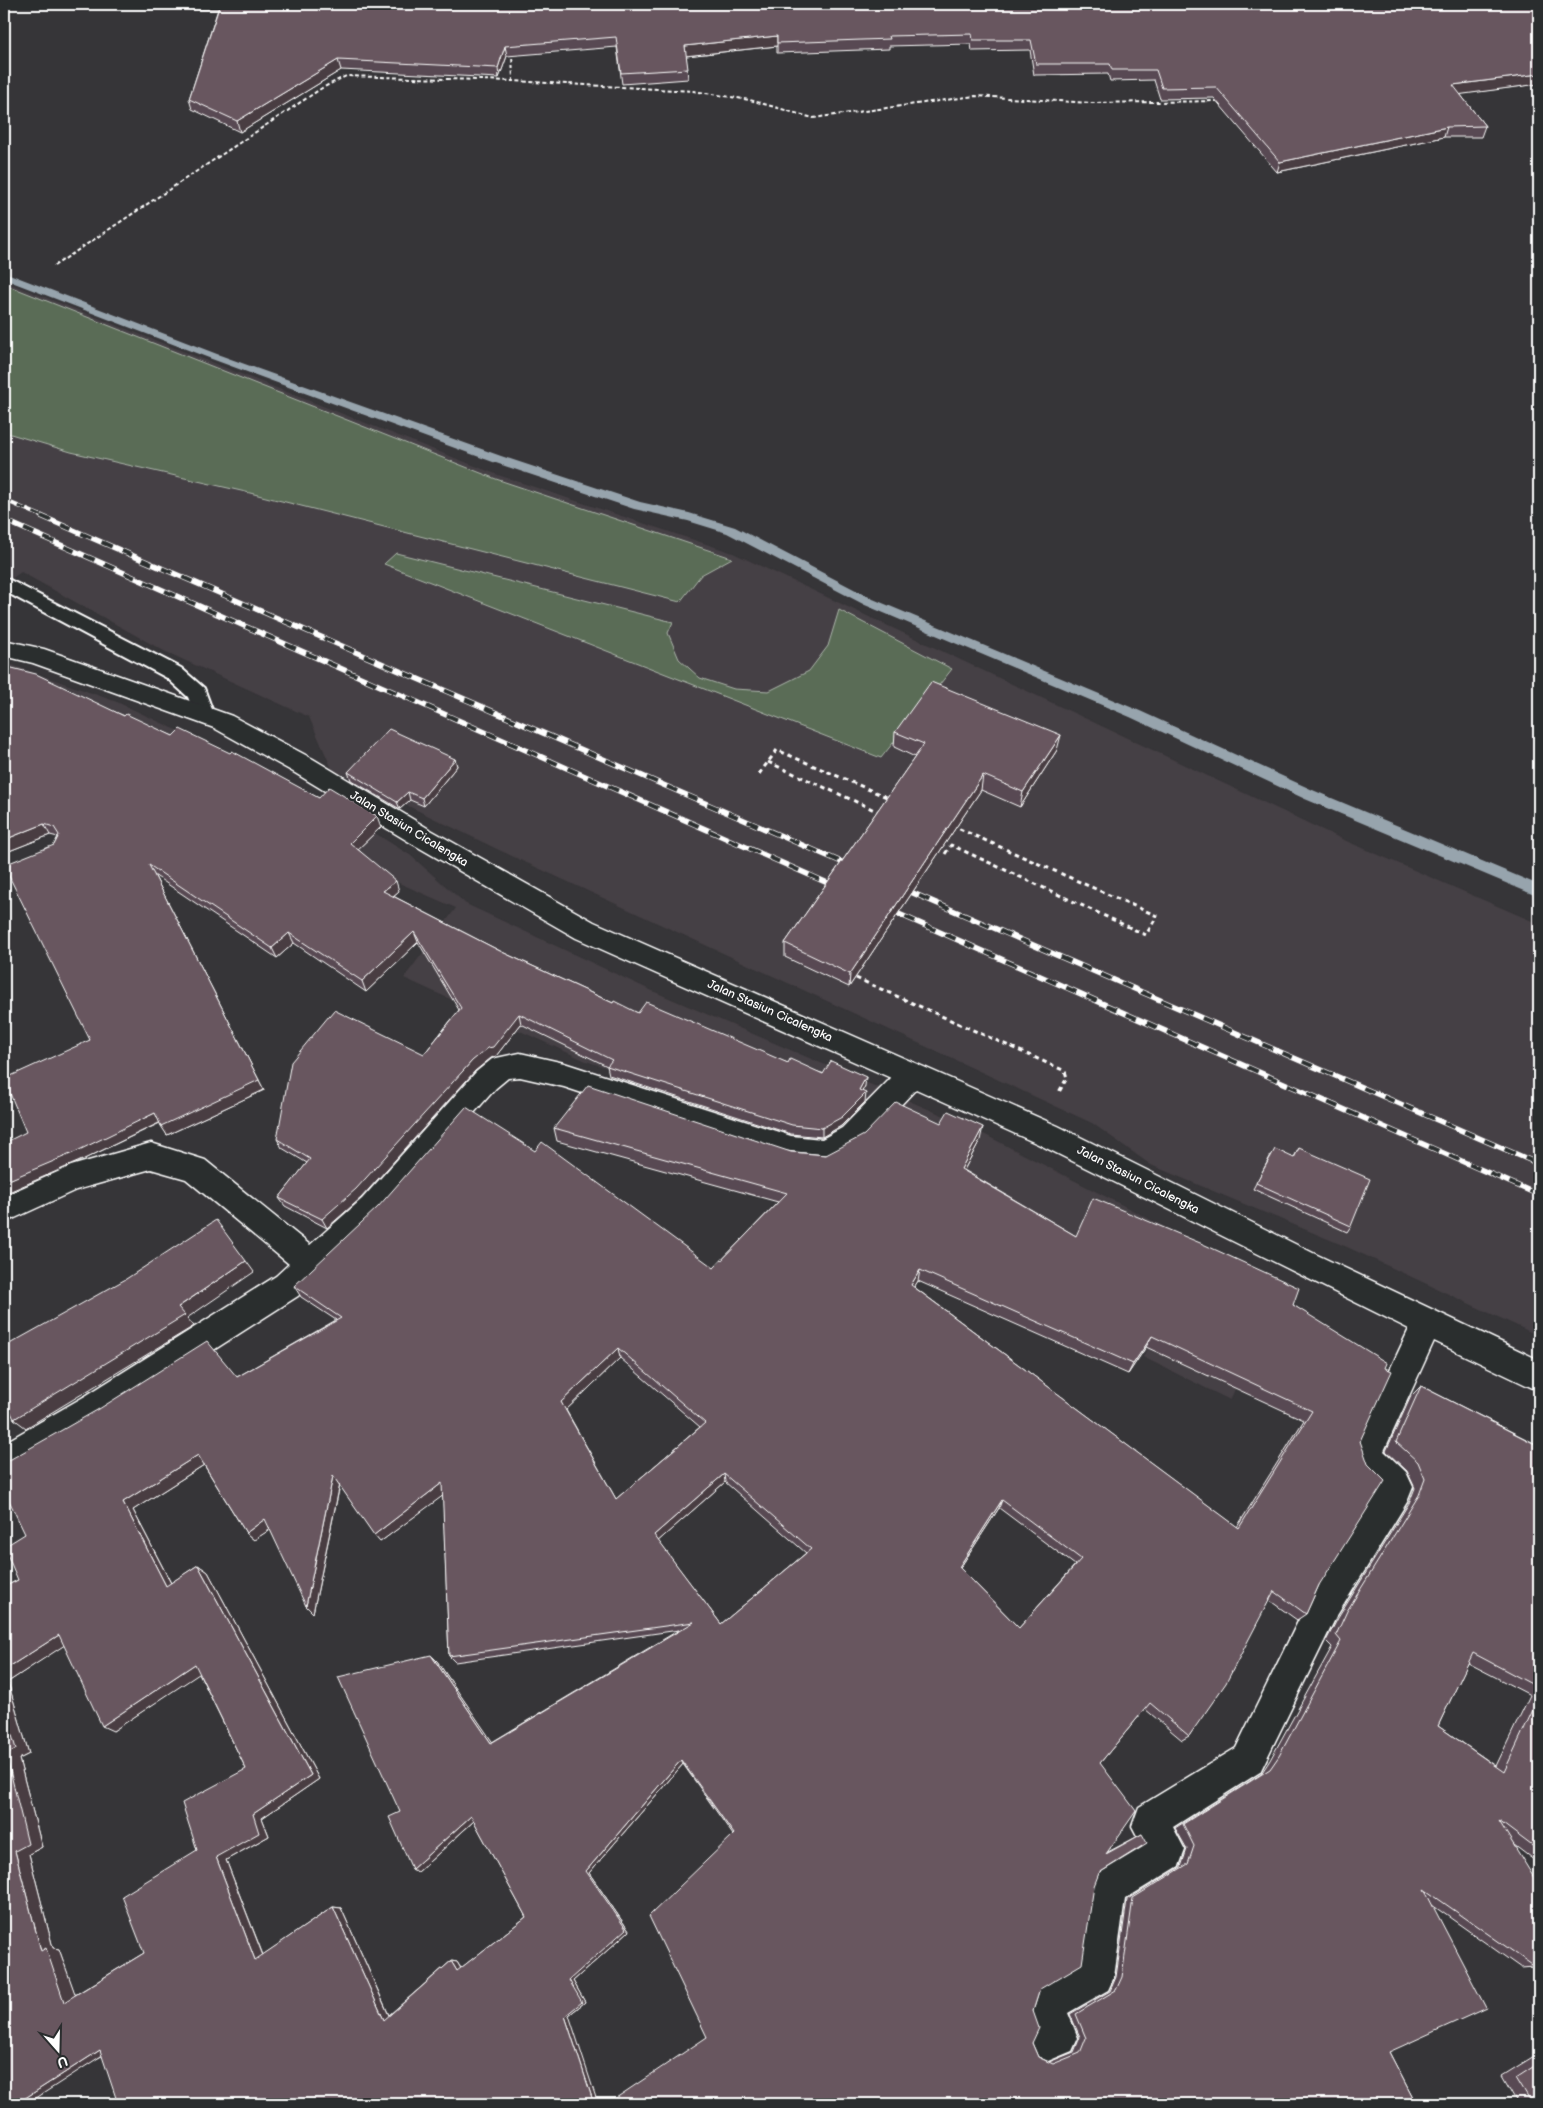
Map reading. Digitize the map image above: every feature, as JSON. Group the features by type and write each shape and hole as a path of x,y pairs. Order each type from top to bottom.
{"street":[{"name":"Jalan Stasiun Cicalengka","path":"4,648 36,655 223,722 304,766 420,836 585,930 1048,1135 1427,1324 1539,1376"},
{"path":"4,1460 98,1406 287,1286 372,1208 486,1080 502,1067 520,1065 564,1075 792,1149 825,1152 852,1138 913,1074"},
{"path":"4,1210 70,1179 151,1156 195,1169 311,1264"},
{"path":"1048,2042 1059,2038 1049,2012 1050,2003 1095,1977 1108,1889 1166,1853 1167,1850 1150,1826 1152,1820 1248,1760 1324,1606 1396,1491 1395,1483 1371,1461 1368,1451 1427,1324"}],"lane":[{"path":"4,583 174,673 197,693 204,715"}],"path":[{"path":"512,81 513,47"},
{"path":"54,266 313,94 346,76 512,81 693,91 750,100 813,118 975,96 1091,103 1228,101"},
{"path":"759,774 777,750 894,800"},
{"path":"768,762 884,814"},
{"path":"945,854 951,845 1146,934 1156,916 955,827"},
{"path":"856,978 1065,1070 1067,1078 1059,1092"}],"shaded area":[{"path":"4,281 498,475 733,553 1344,840 1539,924 1539,1336 1347,1247 1151,1165 1092,1123 499,850 332,769 309,717 164,651 21,572 4,584"},
{"path":"4,662 117,702 309,792 410,855 466,904 648,989 970,1127 1282,1287 1230,1400 1143,1357 1175,1286 855,1150 586,1061 404,978 456,908 226,807 4,737"}],"green space":[{"path":"4,284 496,479 732,558 701,575 680,602 250,493 71,452 4,432"},
{"path":"396,553 673,622 668,633 679,659 700,678 734,689 769,691 809,671 828,646 839,610 952,669 881,758 384,564"}],"building":[{"path":"220,4 1539,4 1539,74 1453,85 1485,126 1447,127 1280,162 1216,87 1162,88 1156,70 1112,70 1110,64 1036,64 1031,40 973,40 972,34 889,36 890,39 777,43 777,36 685,46 688,69 621,73 616,37 505,46 498,68 338,60 237,121 189,99"},
{"path":"4,666 36,674 124,716 126,714 173,736 180,729 230,753 232,751 319,798 329,787 377,816 350,843 396,881 383,891 502,952 638,1013 646,1002 788,1063 790,1059 823,1074 831,1061 866,1077 859,1090 866,1093 842,1117 822,1128 792,1125 607,1066 612,1060 519,1014 493,1047 488,1048 472,1061 356,1189 322,1219 279,1198 310,1159 277,1139 291,1062 334,1010 424,1054 461,1008 414,932 362,981 289,933 272,948 149,865 259,1080 161,1126 155,1113 73,1153 4,1182 4,1143 26,1132 4,1079 90,1040 4,866 54,845 59,835 54,827 44,824 4,840"},
{"path":"931,682 1061,735 1023,792 983,775 850,974 785,943 924,744 895,732"},
{"path":"389,729 455,759 422,798 408,792 397,802 348,772"},
{"path":"588,1085 791,1152 826,1155 864,1135 896,1102 941,1123 948,1111 983,1127 961,1169 1076,1236 1093,1198 1205,1245 1299,1288 1293,1305 1387,1363 1385,1368 1392,1371 1360,1441 1368,1464 1385,1481 1319,1585 1306,1614 1274,1591 1226,1683 1189,1736 1150,1703 1100,1763 1136,1811 1106,1854 1142,1834 1147,1843 1099,1873 1094,1886 1082,1964 1040,1989 1033,2011 1039,2028 1032,2043 1038,2057 1053,2064 1080,2053 1086,2038 1076,2014 1116,1990 1122,1977 1133,1898 1188,1864 1194,1846 1183,1824 1270,1769 1279,1756 1341,1641 1336,1635 1347,1611 1419,1495 1425,1479 1418,1462 1396,1442 1421,1386 1539,1446 1539,1688 1473,1653 1438,1726 1504,1772 1539,1697 1539,1851 1499,1821 1539,1886 1539,1958 1535,1967 1424,1889 1486,2008 1389,2052 1416,2104 607,2104 707,2037 649,1916 734,1834 681,1760 586,1871 626,1929 569,1980 582,2002 565,2016 594,2104 118,2104 100,2050 16,2104 4,2104 4,1708 16,1749 6,1754 28,1844 15,1851 41,1951 46,1948 64,2002 144,1953 122,1896 197,1850 182,1803 246,1769 195,1664 102,1726 59,1635 4,1670 4,1587 18,1580 4,1547 25,1534 4,1490 4,1463 99,1409 207,1341 237,1377 341,1318 294,1286 378,1207 466,1107 535,1151 542,1142 714,1268 787,1193 554,1128","holes":["920,1270 1133,1364 1152,1336 1312,1411 1239,1528 911,1285","618,1348 705,1423 616,1499 561,1402","198,1455 246,1533 265,1519 306,1606 333,1476 374,1535 442,1483 449,1656 694,1622 491,1743 431,1655 338,1677 400,1812 389,1817 412,1869 471,1816 526,1917 457,1971 451,1961 384,2020 333,1907 255,1960 216,1857 259,1833 253,1814 311,1775 198,1565 166,1586 123,1502","724,1474 811,1549 721,1624 654,1535","1002,1500 1081,1559 1019,1628 959,1567"]},
{"path":"1299,1148 1370,1179 1351,1226 1256,1183 1275,1149 1294,1158"},
{"path":"216,1220 246,1261 178,1307 185,1315 14,1419 4,1397 4,1347 126,1279"},
{"path":"1539,2063 1539,2104 1532,2104 1516,2078"}],"waterway":[{"path":"4,275 213,356 497,459 638,506 689,517 731,530 869,602 1135,714 1310,795 1539,891"}],"railway":[{"path":"4,500 44,517"},
{"path":"41,516 853,867"},
{"path":"4,520 839,888"},
{"path":"899,887 1539,1164"},
{"path":"885,908 1539,1195"}]}
